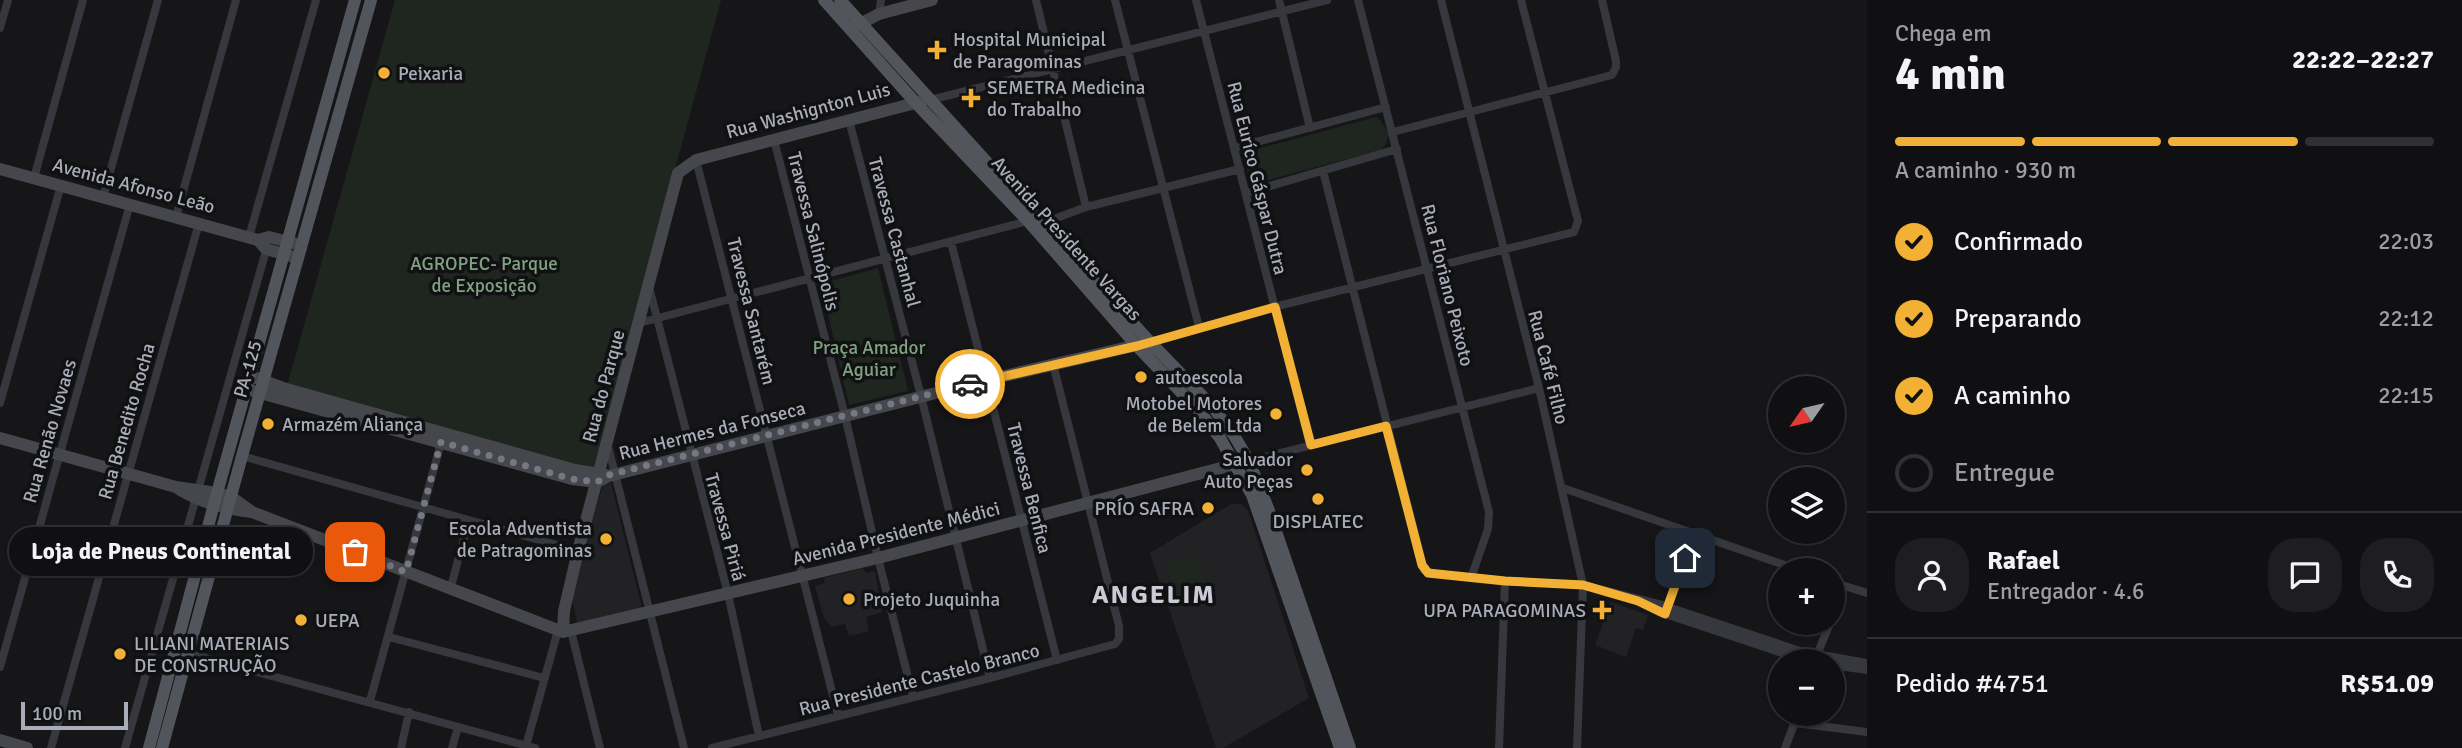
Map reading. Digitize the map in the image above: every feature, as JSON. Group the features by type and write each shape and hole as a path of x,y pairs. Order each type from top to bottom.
{"main road":[{"name":"PA-125","path":"162,748 300,251 324,110 355,0"},
{"name":"PA-125","path":"150,741 286,248 337,114 370,0"},
{"name":"Avenida Presidente Vargas","path":"824,0 855,26 930,100 1043,223 1243,463 1252,495 1333,713 1340,739 1350,748"},
{"name":"Avenida Presidente Vargas","path":"839,0 855,26 915,102 1143,344"},
{"path":"324,110 337,114"},
{"path":"142,748 150,741"}],"street":[{"path":"0,28 8,0"},
{"path":"34,178 83,0"},
{"path":"103,197 159,0"},
{"path":"176,217 236,0"},
{"path":"125,748 196,494 261,241 316,0"},
{"path":"855,26 880,7 932,0"},
{"path":"1036,0 1086,207"},
{"path":"1115,0 1199,327"},
{"name":"Rua Euríco Gáspar Dutra","path":"1196,0 1311,445"},
{"path":"1279,0 1310,128"},
{"path":"930,100 1327,0"},
{"name":"Rua Floriano Peixoto","path":"1358,0 1489,512 1488,529 1471,578"},
{"name":"Rua Café Filho","path":"1441,0 1539,388 1583,585 1577,748"},
{"path":"1143,344 1503,248 1570,234 1577,229 1578,222 1521,0"},
{"path":"1393,132 1606,78 1615,72 1616,61 1602,0"},
{"name":"Rua Washignton Luis","path":"696,160 930,100"},
{"path":"1234,148 1386,107"},
{"name":"Travessa Castanhal","path":"849,120 921,396 990,678"},
{"name":"Travessa Salinópolis","path":"774,140 913,697"},
{"path":"1246,193 1397,149"},
{"name":"Rua do Parque","path":"564,631 564,611 578,551 605,476 608,446 676,178 681,169 696,160"},
{"name":"Travessa Santarém","path":"696,160 838,715"},
{"name":"Avenida Afonso Leão","path":"0,169 300,251"},
{"path":"1043,223 1086,207 1240,169"},
{"path":"1323,171 1424,570 1434,574 1471,578 1583,585 1794,649"},
{"path":"0,403 61,185"},
{"name":"Rua Renão Novaes","path":"0,667 130,204"},
{"path":"639,323 1028,220"},
{"name":"Rua Benedito Rocha","path":"51,748 199,223"},
{"name":"Travessa Benfica","path":"951,242 1057,660"},
{"name":"Travessa Piriá","path":"649,286 727,594 759,736"},
{"name":"Rua Hermes da Fonseca","path":"605,476 921,396 1143,344"},
{"path":"1054,364 1087,503"},
{"path":"248,383 281,397 605,476 650,613 684,748"},
{"path":"1243,463 1539,388"},
{"path":"370,701 442,437"},
{"path":"0,438 216,499 564,631"},
{"path":"242,456 578,551"},
{"name":"Avenida Presidente Médici","path":"564,631 878,558 954,536 1022,522 1243,463"},
{"path":"1563,488 1768,559"},
{"name":"Rua Presidente Castelo Branco","path":"712,748 1115,644 1119,639 1119,626 1087,503"},
{"path":"450,590 469,520"},
{"path":"1667,610 1693,534"},
{"path":"1499,748 1505,581"},
{"path":"1845,586 1867,593"},
{"path":"1667,610 1774,649"},
{"path":"188,653 409,712 503,744 531,747 544,678 564,631"},
{"path":"564,631 600,748"},
{"path":"389,637 544,678"},
{"path":"1845,660 1867,663"},
{"path":"1845,667 1867,670"},
{"path":"401,748 409,712"},
{"path":"1785,748 1793,726"},
{"path":"1837,726 1867,732"},
{"path":"452,748 457,727"},
{"path":"0,740 27,748"}],"shaded area":[{"name":"Escola Adventista de Patragominas","path":"611,483 642,608 577,623 571,594 603,484"},
{"path":"1231,504 1241,504 1248,510 1309,698 1223,748 1216,748 1150,553"},
{"name":"Projeto Juquinha","path":"863,568 866,573 875,571 882,612 866,617 869,631 849,636 845,624 832,627 824,618 815,586 825,583 824,578"},
{"path":"1611,602 1648,615 1643,630 1636,628 1626,657 1595,645"}],"green space":[{"name":"AGROPEC- Parque de Exposição","path":"395,0 721,0 593,471 287,386"},
{"path":"1376,117 1389,134 1385,146 1380,150 1261,182 1247,170 1247,158 1253,150"},
{"name":"Praça Amador Aguiar","path":"878,268 908,391 849,405 821,284"},
{"path":"1197,556 1208,592 1177,601 1166,565"}],"way so far":[{"path":"355,552 406,572 441,442 572,479 597,482 609,475 970,384"}],"place":[{"name":"Hospital Municipal de Paragominas","path":"937,50"},
{"name":"Peixaria","path":"384,73"},
{"name":"SEMETRA Medicina do Trabalho","path":"971,98"},
{"name":"autoescola","path":"1141,377"},
{"name":"Motobel Motores de Belem Ltda","path":"1276,414"},
{"name":"Armazém Aliança","path":"268,424"},
{"name":"Salvador Auto Peças","path":"1307,470"},
{"name":"DISPLATEC","path":"1318,499"},
{"name":"PRÍO SAFRA","path":"1208,508"},
{"name":"Escola Adventista de Patragominas","path":"606,539"},
{"name":"Loja de Pneus Continental","path":"355,552"},
{"name":"Projeto Juquinha","path":"849,599"},
{"name":"UPA PARAGOMINAS","path":"1602,610"},
{"name":"UEPA","path":"301,620"},
{"name":"LILIANI MATERIAIS DE CONSTRUÇÃO","path":"120,654"}],"district":[{"name":"ANGELIM","path":"1154,594"}],"route":[{"path":"970,384 1137,346 1275,307 1311,445 1386,426 1422,565 1428,573 1583,585 1638,601 1665,614 1685,558"}]}
